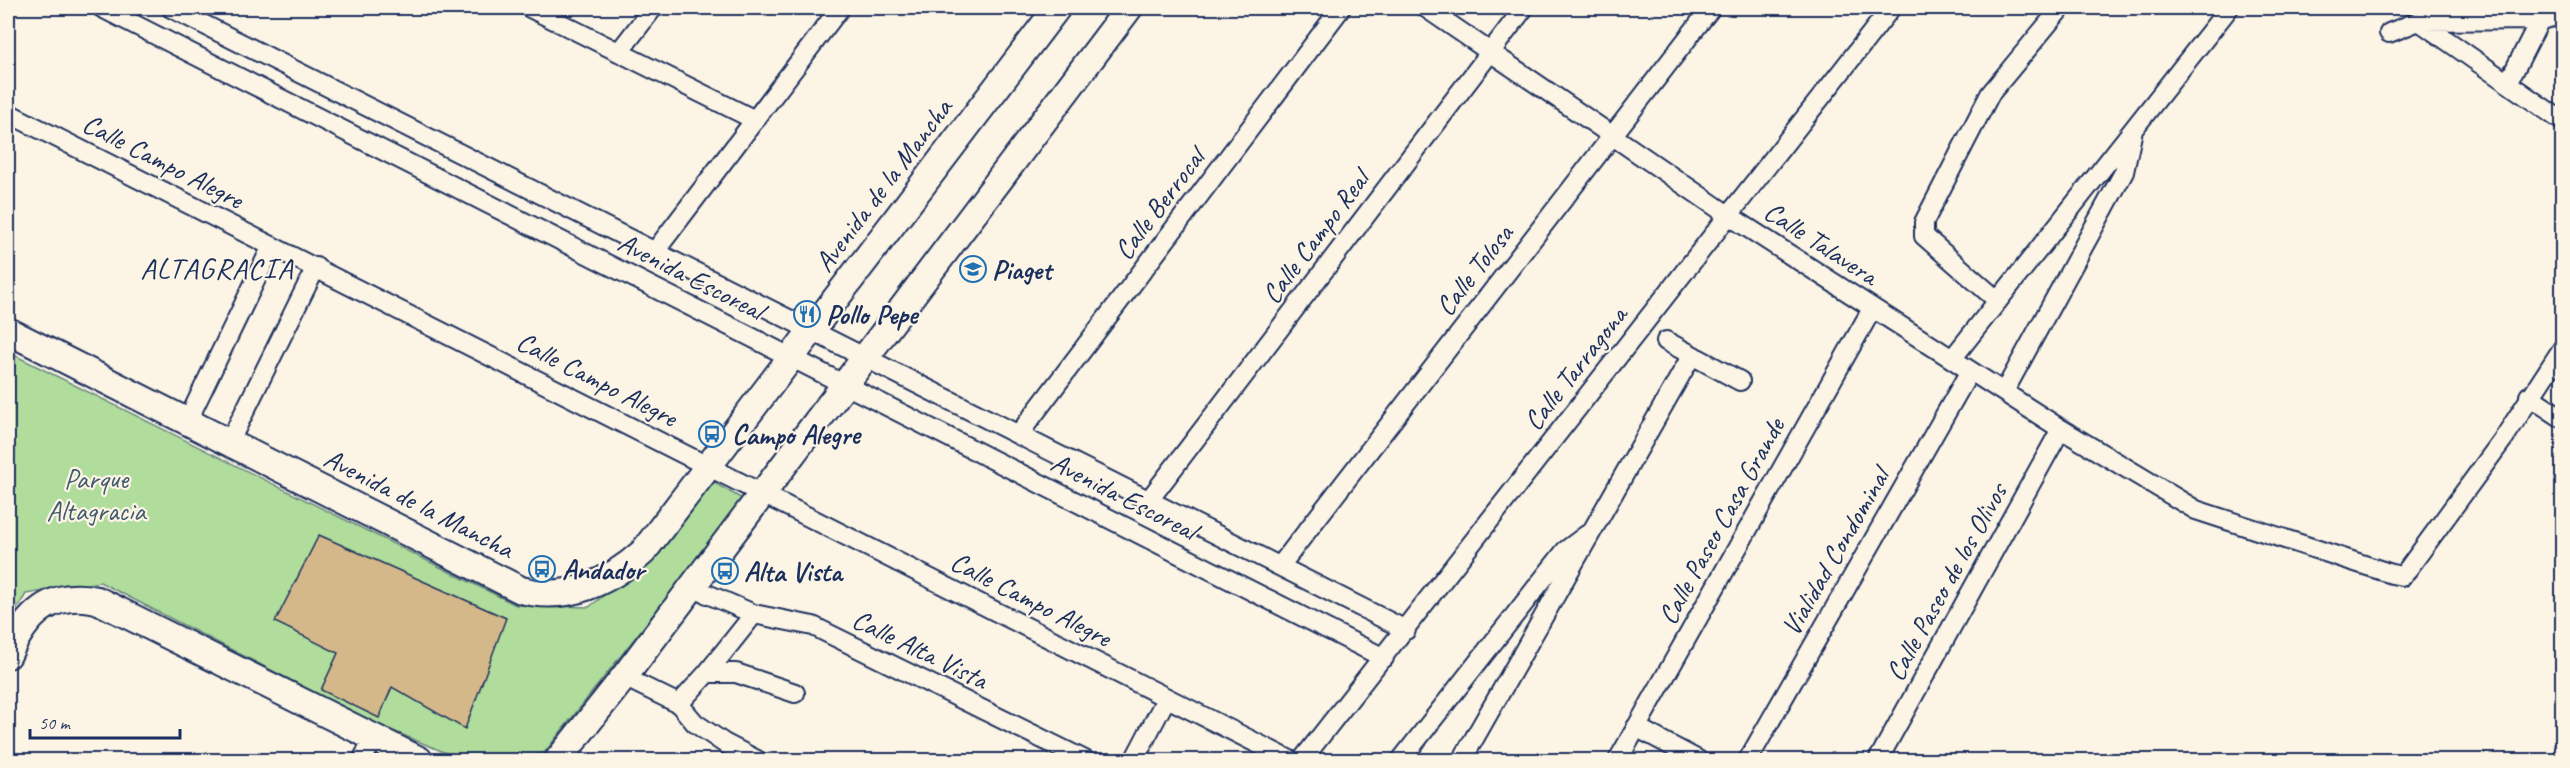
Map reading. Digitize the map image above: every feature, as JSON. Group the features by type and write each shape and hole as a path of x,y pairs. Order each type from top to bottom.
{"street":[{"name":"Avenida Escoreal","path":"102,8 1384,657"},
{"name":"Avenida Escoreal","path":"171,8 867,356 1406,630"},
{"path":"530,8 755,120"},
{"path":"619,52 653,8"},
{"path":"656,250 840,8"},
{"name":"Avenida de la Mancha","path":"8,331 521,590 542,596 588,587 622,571 643,552 1058,8"},
{"path":"558,760 764,493 1129,8"},
{"name":"Calle Berrocal","path":"1019,434 1341,8"},
{"name":"Calle Talavera","path":"1426,8 1728,215 1872,309 2061,429 2196,510 2402,576 2504,438 2529,396"},
{"name":"Calle Campo Real","path":"1149,500 1524,8"},
{"name":"Calle Tolosa","path":"1280,566 1711,8"},
{"name":"Calle Tarragona","path":"1302,760 1891,8"},
{"path":"1998,301 1924,236 1923,222 1990,94 2061,8"},
{"path":"1952,359 2132,134 2227,8"},
{"path":"2389,33 2419,21 2540,20 2562,15"},
{"path":"2508,83 2540,20"},
{"path":"2419,21 2562,121"},
{"name":"Calle Campo Alegre","path":"8,112 1290,760"},
{"path":"2004,392 2124,172 2132,134"},
{"path":"187,422 272,246"},
{"path":"229,443 316,267"},
{"name":"Calle Paseo Casa Grande","path":"1618,760 1872,309"},
{"path":"1666,341 1740,381"},
{"path":"2562,349 2529,396 2562,418"},
{"path":"1462,760 1596,529 1692,355"},
{"name":"Vialidad Condominal","path":"1748,760 1970,371"},
{"name":"Calle Paseo de los Olivos","path":"1878,760 2061,429"},
{"path":"1401,760 1564,551 1596,529"},
{"name":"Calle Alta Vista","path":"691,587 754,614 813,626 1085,760"},
{"path":"8,655 20,629 32,615 49,604 80,596 97,600 419,760"},
{"path":"679,704 754,614"},
{"path":"1505,627 1519,632 1529,644"},
{"path":"707,673 736,673 795,693"},
{"path":"624,677 679,704 695,723 724,744 757,760"},
{"path":"1134,760 1166,699"},
{"path":"1636,727 1698,760"},
{"path":"362,760 374,738"}],"green space":[{"name":"Parque Altagracia","path":"8,352 516,605 589,607 663,549 713,482 744,500 544,753 504,760 463,760 374,723 100,582 26,594 8,624"}],"building":[{"path":"319,535 506,618 465,729 392,687 379,718 321,690 338,653 275,622"}],"place":[{"name":"Piaget","path":"973,269"},
{"name":"Pollo Pepe","path":"807,314"},
{"name":"Campo Alegre","path":"712,434"},
{"name":"Andador","path":"542,569"},
{"name":"Alta Vista","path":"725,571"}],"district":[{"name":"ALTAGRACIA","path":"217,268"}]}
